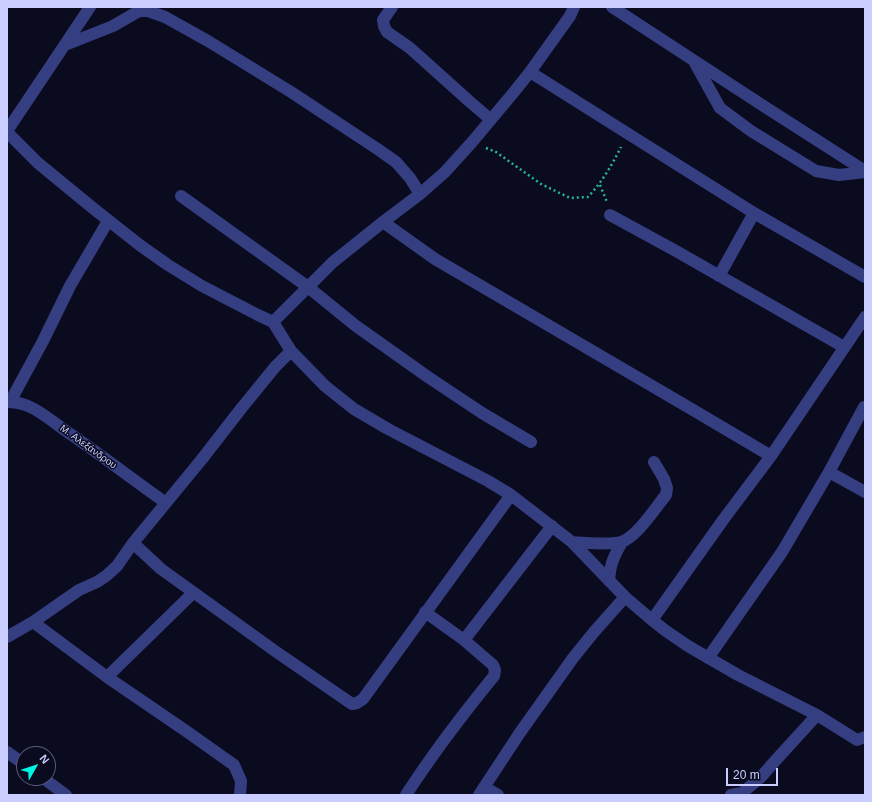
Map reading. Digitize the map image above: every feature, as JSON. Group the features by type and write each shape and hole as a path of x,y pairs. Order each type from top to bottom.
{"street":[{"path":"90,7 7,132 38,163 108,221 168,265 202,286 273,322 291,351 325,386 354,409 388,429 488,481 511,495 572,542 625,597 652,620 688,646 738,675 817,715 862,741"},
{"path":"392,7 383,20 387,32 410,48 490,119"},
{"path":"273,322 334,262 420,194 445,172 473,141 530,72 570,16 574,7"},
{"path":"612,7 865,172"},
{"path":"65,45 113,26 139,11 148,11 165,17 208,41 284,88 379,150 396,162 410,178 420,194"},
{"path":"693,60 720,108 751,131 816,171 839,175 865,172"},
{"path":"530,72 754,213 865,277"},
{"path":"181,196 308,287 382,345 470,405 531,442"},
{"path":"719,276 754,213"},
{"path":"610,215 844,348"},
{"path":"9,402 46,335 70,286 108,221"},
{"path":"383,222 435,259 771,456"},
{"path":"652,620 723,520 771,456 865,317"},
{"path":"7,637 33,622 79,590 97,582 117,566 133,543 275,367 291,351"},
{"name":"Μ. Αλεξάνδρου","path":"9,402 18,402 38,411 166,503"},
{"path":"708,658 782,552 829,472 864,407"},
{"path":"609,581 609,570 612,560 622,542 635,533 666,496 667,488 664,478 654,462"},
{"path":"829,472 865,492"},
{"path":"133,543 161,569 193,593 352,704 363,699 511,495"},
{"path":"464,640 552,526"},
{"path":"572,542 622,542"},
{"path":"107,677 193,593"},
{"path":"498,795 482,791 519,734 573,658 625,597"},
{"path":"406,795 462,715 494,676 495,670 493,664 464,640 425,612"},
{"path":"33,622 107,677 234,765 241,781 240,795"},
{"path":"738,794 761,777 817,715"},
{"path":"7,752 16,758"},
{"path":"54,786 66,795"}],"path":[{"path":"473,141 496,152 541,184 570,198 588,197 612,165 627,133"}]}
